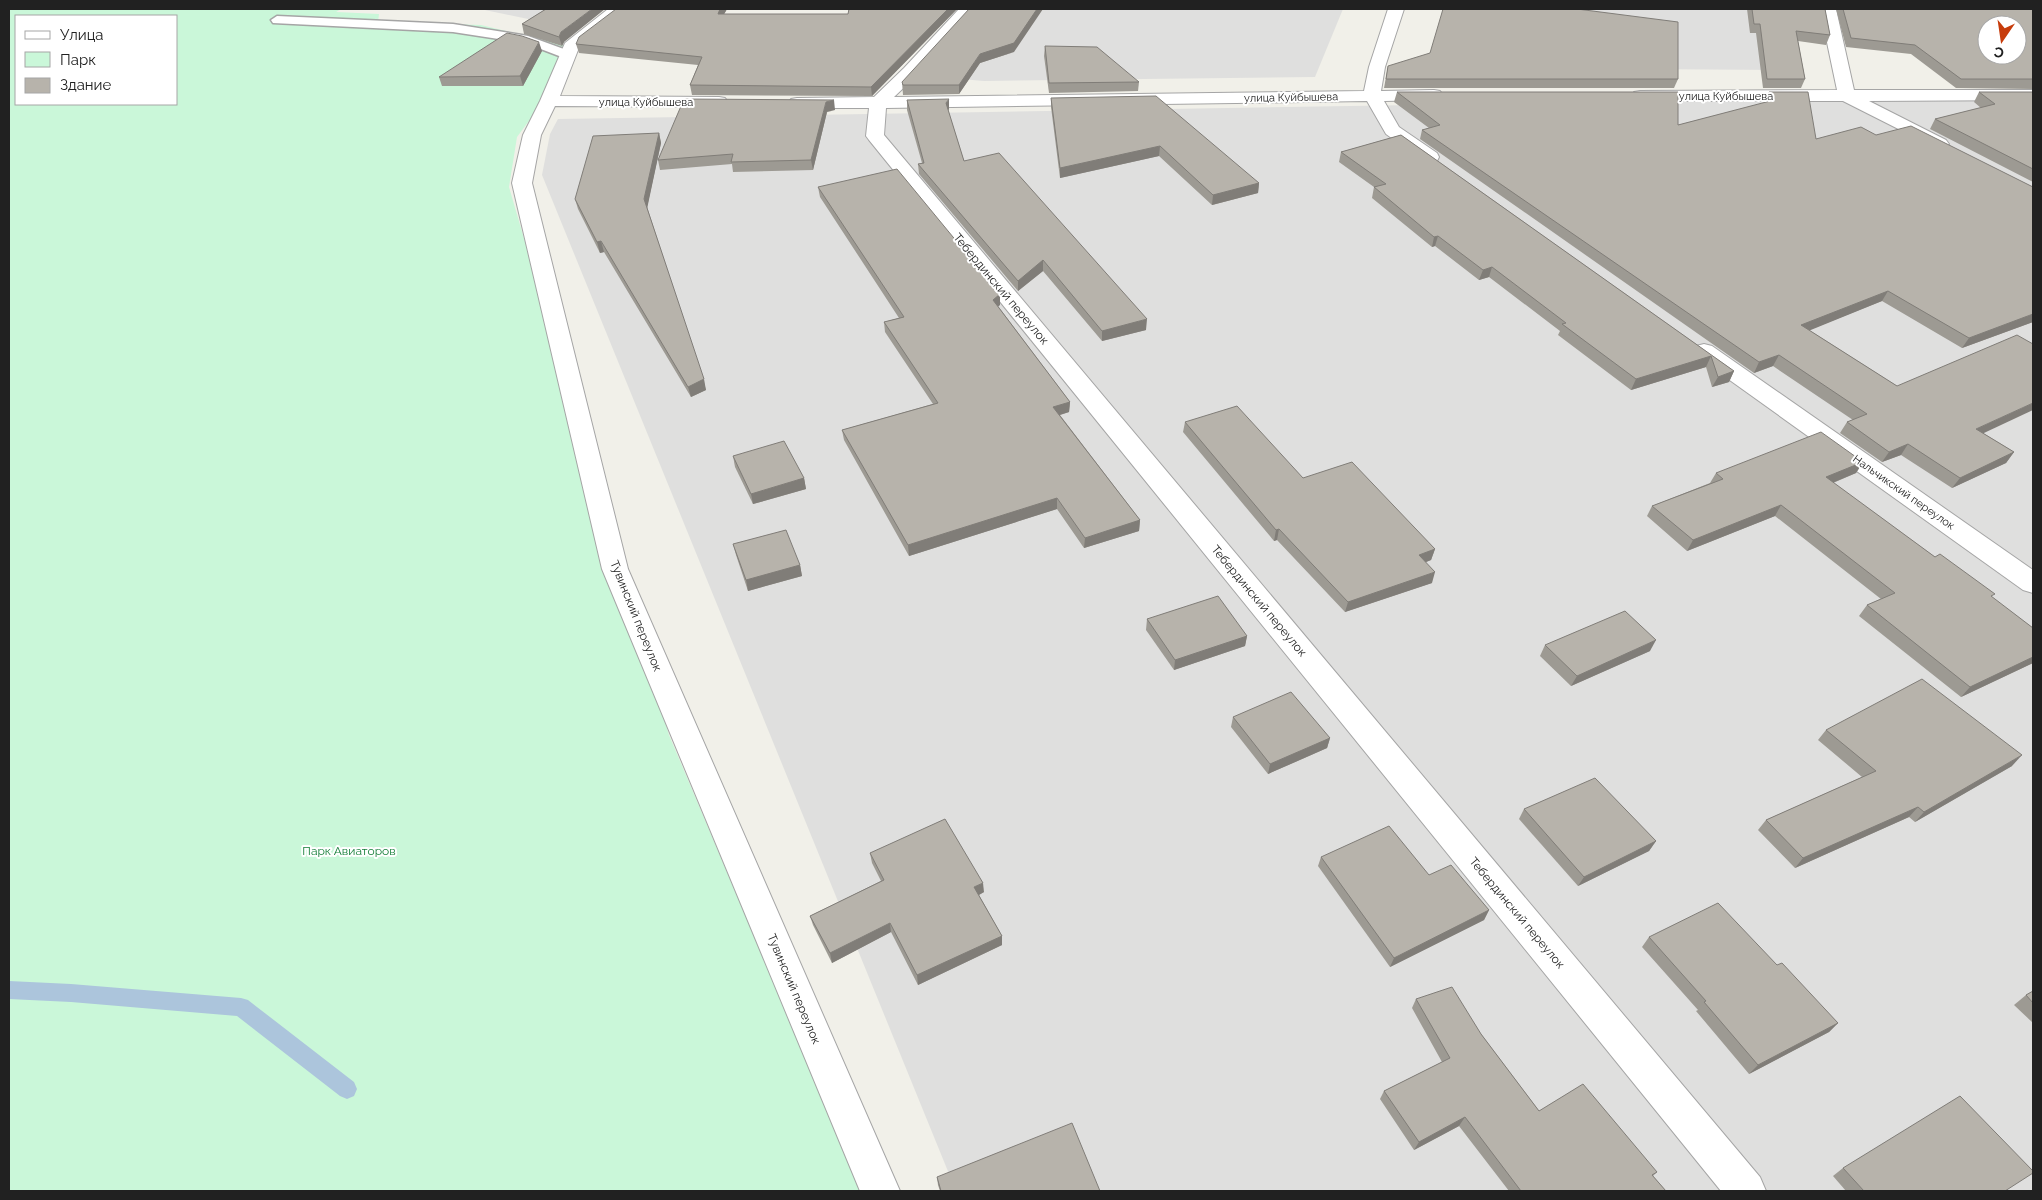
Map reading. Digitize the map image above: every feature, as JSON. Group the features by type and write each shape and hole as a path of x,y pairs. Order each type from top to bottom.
{"street":[{"name":"Тувинский переулок","path":"618,9 572,43 549,101 532,135 522,183 615,569 880,1191"},
{"path":"878,103 910,72 967,9"},
{"path":"1396,9 1377,67 1372,95 1392,130 1449,170"},
{"path":"1828,9 1847,96 1957,152"},
{"name":"улица Куйбышева","path":"778,102 878,103 1451,95"},
{"name":"улица Куйбышева","path":"1620,96 2033,95"},
{"name":"улица Куйбышева","path":"549,101 739,102"},
{"name":"Тебердинский переулок","path":"878,103 875,136 1746,1191"},
{"name":"Нальчикский переулок","path":"1684,337 2033,584"}],"lane":[{"path":"277,20 453,28 528,40 567,55"}],"shaded area":[{"path":"480,9 592,9 566,27"},
{"path":"993,9 1343,9 1315,77 984,81 937,77"},
{"path":"1444,9 1789,9 1797,70 1466,68"},
{"path":"2033,98 2033,1191 956,1191 542,175 550,134 558,119 1782,99"}],"green space":[{"name":"Парк Авиаторов","path":"9,9 341,9 336,12 379,14 378,22 481,25 565,45 543,102 517,137 509,187 669,735 862,1191 9,1191"}],"building":[{"path":"546,9 592,9 561,32 559,37 522,24"},
{"path":"616,9 720,9 718,14 848,14 849,9 948,9 871,87 690,85 702,57 576,44 579,37"},
{"path":"969,9 1037,9 1014,43 980,54 959,85 903,85 902,82"},
{"path":"1443,9 1577,9 1678,22 1678,79 1386,79 1388,66 1430,53"},
{"path":"1752,9 1825,9 1830,35 1796,31 1805,79 1767,79 1760,24 1754,24"},
{"path":"1843,9 2033,9 2033,79 1961,79 1915,45 1851,38"},
{"path":"507,33 539,42 520,76 439,77"},
{"path":"1045,46 1097,47 1139,82 1049,83"},
{"path":"1397,92 1678,92 1678,125 1770,101 1769,92 1808,92 1816,139 1861,127 1876,135 1911,126 2033,187 2033,314 1969,338 1888,291 1801,325 1897,386 2017,335 2033,344 2033,403 1976,429 2014,452 1960,478 1908,444 1889,452 1847,422 1867,414 1779,355 1759,362 1422,130 1440,125"},
{"path":"1979,92 2033,92 2033,169 1935,119 1995,104"},
{"path":"1156,96 1259,183 1213,195 1160,146 1060,168 1051,98"},
{"path":"684,99 834,100 826,102 811,160 731,162 733,154 658,160"},
{"path":"949,99 946,103 964,161 999,153 1147,319 1102,331 1043,260 1018,281 918,164 924,163 907,100"},
{"path":"659,133 644,199 704,379 688,387 601,241 597,242 575,199 593,136"},
{"path":"1401,135 1734,371 1718,377 1711,356 1636,379 1562,324 1566,323 1492,267 1483,270 1438,236 1434,237 1374,187 1386,184 1341,152"},
{"path":"897,169 1000,294 993,300 1070,402 1053,407 1140,520 1085,538 1057,498 908,545 842,430 938,403 884,322 904,317 818,187"},
{"path":"1237,406 1303,478 1352,462 1435,549 1419,555 1435,572 1348,602 1279,529 1276,530 1185,422"},
{"path":"1821,432 1863,462 1826,477 1935,557 1940,554 1995,594 1991,596 2033,628 2033,657 1970,687 1867,605 1895,593 1781,505 1693,540 1652,506 1723,479 1716,473"},
{"path":"784,441 804,478 751,494 733,456"},
{"path":"786,530 800,565 746,580 733,544"},
{"path":"1218,596 1247,636 1175,660 1147,619"},
{"path":"1625,611 1656,640 1577,676 1545,645"},
{"path":"1922,679 2022,755 1924,812 1918,807 1803,858 1766,820 1876,771 1826,730"},
{"path":"1291,692 1330,738 1270,764 1233,717"},
{"path":"1595,778 1656,841 1584,877 1524,809"},
{"path":"945,819 983,883 974,887 1002,936 917,975 890,923 830,953 810,916 884,880 870,853"},
{"path":"1389,826 1429,875 1451,865 1489,910 1394,958 1321,857"},
{"path":"1718,903 1777,965 1782,963 1838,1023 1758,1065 1704,1002 1706,1001 1649,937"},
{"path":"1452,987 1481,1034 1539,1111 1583,1084 1657,1172 1652,1175 1666,1191 1521,1191 1465,1117 1419,1142 1384,1091 1450,1058 1416,999"},
{"path":"2033,991 2033,1003 2026,995"},
{"path":"1960,1096 2033,1173 2005,1191 1864,1191 1843,1168"},
{"path":"1072,1123 1100,1191 941,1191 937,1177"}],"waterway":[{"path":"9,990 71,993 241,1007 347,1089"}]}
